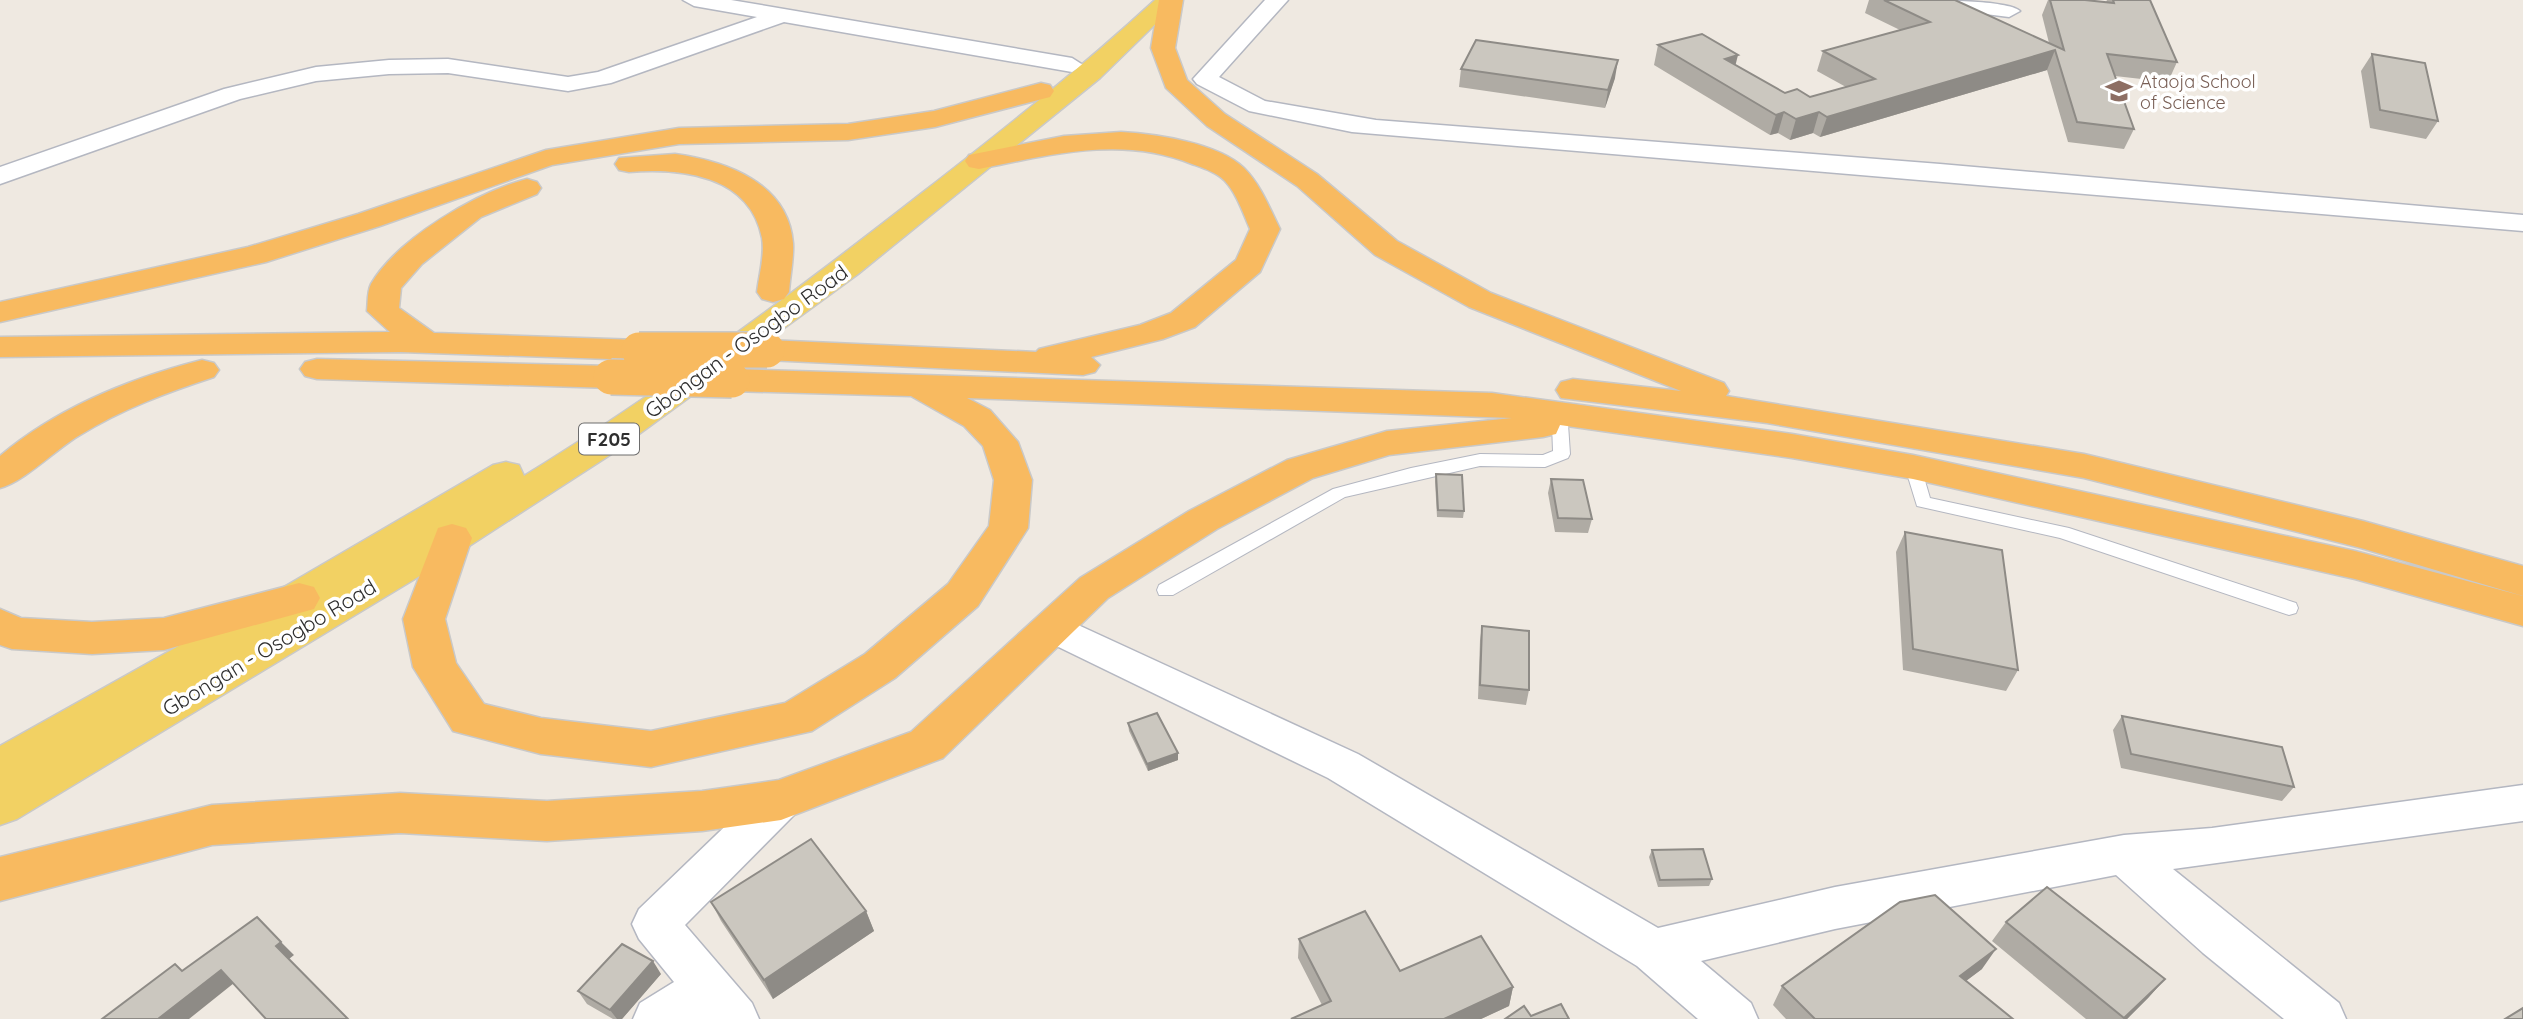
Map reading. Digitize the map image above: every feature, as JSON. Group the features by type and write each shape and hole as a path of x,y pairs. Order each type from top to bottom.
{"highway":[{"path":"1169,0 1163,48 1175,83 1216,120 1307,180 1386,248 1480,300 1578,341 1767,412"},
{"path":"0,312 255,255 369,220 546,158 679,136 848,132 935,119 1041,91"},
{"path":"979,161 1084,140 1156,142 1198,156 1233,172 1250,197 1265,229 1249,265 1183,320 1107,344 1020,362"},
{"path":"426,343 383,311 386,287 411,257 471,211 515,192 599,168 671,162 737,178 765,205 777,239 773,292"},
{"path":"0,347 426,343 639,350 767,350 1515,386 1767,412 2084,466 2362,535 2523,581"},
{"path":"0,373 351,368 1492,404 1792,446 1913,467 2355,565 2523,611"},
{"path":"0,476 53,436 95,411 142,388 202,370"},
{"path":"452,538 424,619 435,667 469,718 541,736 651,749 796,718 880,666 963,595 1008,528 1013,480 1000,442 977,418 916,386"},
{"path":"0,879 212,825 400,813 547,821 702,811 781,800 927,745 1094,588 1203,520 1300,469 1387,443 1608,421"},
{"path":"0,625 12,633 92,638 164,634 299,598"}],"main road":[{"name":"Gbongan - Osogbo Road","path":"0,768 299,598 534,458 673,365 936,173 1041,91 1140,0"},
{"name":"Gbongan - Osogbo Road","path":"0,805 452,538 600,445 847,267 1091,73 1169,0"}],"street":[{"path":"694,0 731,3 780,16 1072,65"},
{"path":"1277,0 1205,79 1225,87 1232,96 1257,106 1326,120 1517,141 1870,166 2228,200 2523,223"},
{"path":"1923,0 2009,11"},
{"path":"0,176 232,94 316,74 448,65 568,84 603,78 780,16"},
{"path":"1052,627 1343,766 1654,951 1734,1019"},
{"path":"657,1019 721,1003 655,924 781,800"},
{"path":"1654,951 1835,908 2124,854 2212,847 2523,803"},
{"path":"2124,854 2220,938 2322,1019"}],"lane":[{"path":"1166,590 1339,493 1480,460 1545,461 1562,454 1560,424"},
{"path":"1913,467 1923,502 2063,532 2289,608"}],"building":[{"path":"1884,0 1955,0 2064,50 2050,0 2114,3 2113,0 2150,0 2177,62 2107,54 2134,129 2077,122 2055,50 1827,117 1819,112 1796,119 1784,112 1776,115 1658,45 1702,34 1738,55 1725,59 1785,93 1797,89 1810,97 1875,79 1823,51 1930,22"},
{"path":"1476,40 1618,60 1608,90 1461,69"},
{"path":"2372,54 2425,63 2438,121 2380,110"},
{"path":"1436,474 1462,475 1464,511 1438,510"},
{"path":"1551,479 1583,480 1592,519 1558,518"},
{"path":"1905,532 2002,550 2018,670 1913,649"},
{"path":"1482,626 1529,631 1529,690 1480,685"},
{"path":"1157,713 1178,753 1147,764 1128,723"},
{"path":"2122,716 2282,747 2294,787 2131,754"},
{"path":"811,839 866,911 764,980 711,902"},
{"path":"1703,849 1712,879 1660,880 1652,850"},
{"path":"2047,887 2165,979 2124,1018 2006,922"},
{"path":"1935,895 1996,949 1960,976 2013,1019 1815,1019 1782,986 1900,902"},
{"path":"1365,911 1400,971 1481,936 1513,987 1444,1019 1291,1019 1331,1001 1299,939"},
{"path":"257,917 281,942 276,946 348,1019 266,1019 221,970 158,1019 102,1019 175,964 182,971"},
{"path":"622,944 653,961 610,1010 578,991"},
{"path":"1561,1004 1569,1019 1505,1019 1524,1006 1531,1016"},
{"path":"2523,1008 2523,1019 2505,1019"}],"place":[{"name":"Ataoja School of Science","path":"2119,91"}]}
